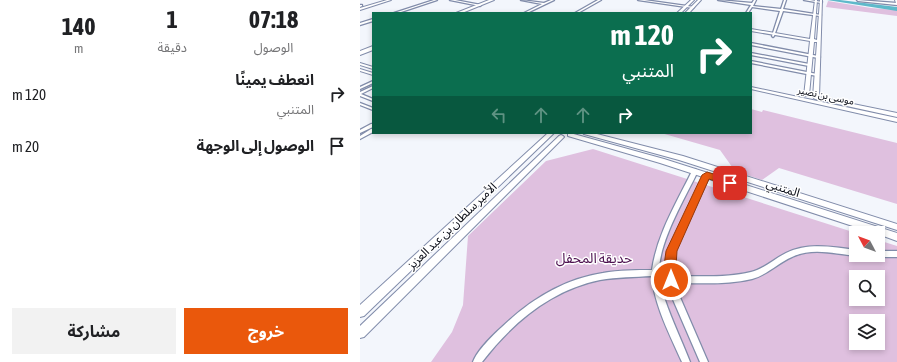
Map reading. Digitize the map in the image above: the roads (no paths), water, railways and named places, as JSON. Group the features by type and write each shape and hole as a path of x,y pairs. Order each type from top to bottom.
{"highway":[{"path":"461,12 492,0"},
{"path":"469,12 500,0"},
{"path":"360,50 372,45"},
{"path":"360,53 372,48"}],"street":[{"path":"360,7 384,0"},
{"path":"360,7 390,0"},
{"path":"398,12 436,0"},
{"path":"451,0 480,5"},
{"path":"522,0 545,4"},
{"path":"527,12 553,0"},
{"path":"533,12 558,0"},
{"path":"578,12 600,0"},
{"path":"584,12 605,0"},
{"path":"639,0 693,8"},
{"path":"660,3 664,0"},
{"path":"680,12 693,0"},
{"path":"688,12 700,0"},
{"path":"719,0 820,15"},
{"path":"748,12 755,0"},
{"path":"773,35 785,0"},
{"path":"805,0 821,1 816,97"},
{"path":"859,0 897,2"},
{"path":"806,95 816,1"},
{"path":"360,24 372,20"},
{"path":"752,31 818,42"},
{"path":"752,46 818,57"},
{"path":"752,54 809,65"},
{"path":"752,62 808,74"},
{"path":"360,64 372,68"},
{"path":"752,65 817,75"},
{"path":"360,70 372,74"},
{"path":"360,88 372,82"},
{"name":"موسى بن نصير","path":"752,83 897,115"},
{"path":"360,94 372,88"},
{"name":"موسى بن نصير","path":"752,88 897,120"},
{"path":"360,94 372,100"},
{"path":"360,104 372,109"},
{"path":"360,132 372,126"},
{"path":"360,138 372,131"},
{"name":"الأمير سلطان بن عبد العزيز","path":"360,312 550,134"},
{"path":"553,134 560,137 572,134"},
{"name":"المتنبي","path":"572,134 707,175 897,236"},
{"name":"المتنبي","path":"590,134 681,158 897,226"},
{"name":"الأمير سلطان بن عبد العزيز","path":"360,333 560,137"},
{"path":"686,362 658,288 655,273 660,247 695,172"},
{"path":"704,362 675,296 671,280 670,266 672,251 707,175"},
{"path":"671,280 727,278 752,275 766,270 793,253 821,248 849,252"},
{"path":"885,254 897,254"},
{"path":"477,362 504,331 527,310 569,285 596,278 655,273"}],"waterway":[{"path":"829,0 897,9"}],"park label":[{"name":"حديقة المحفل","path":"594,258"}]}
